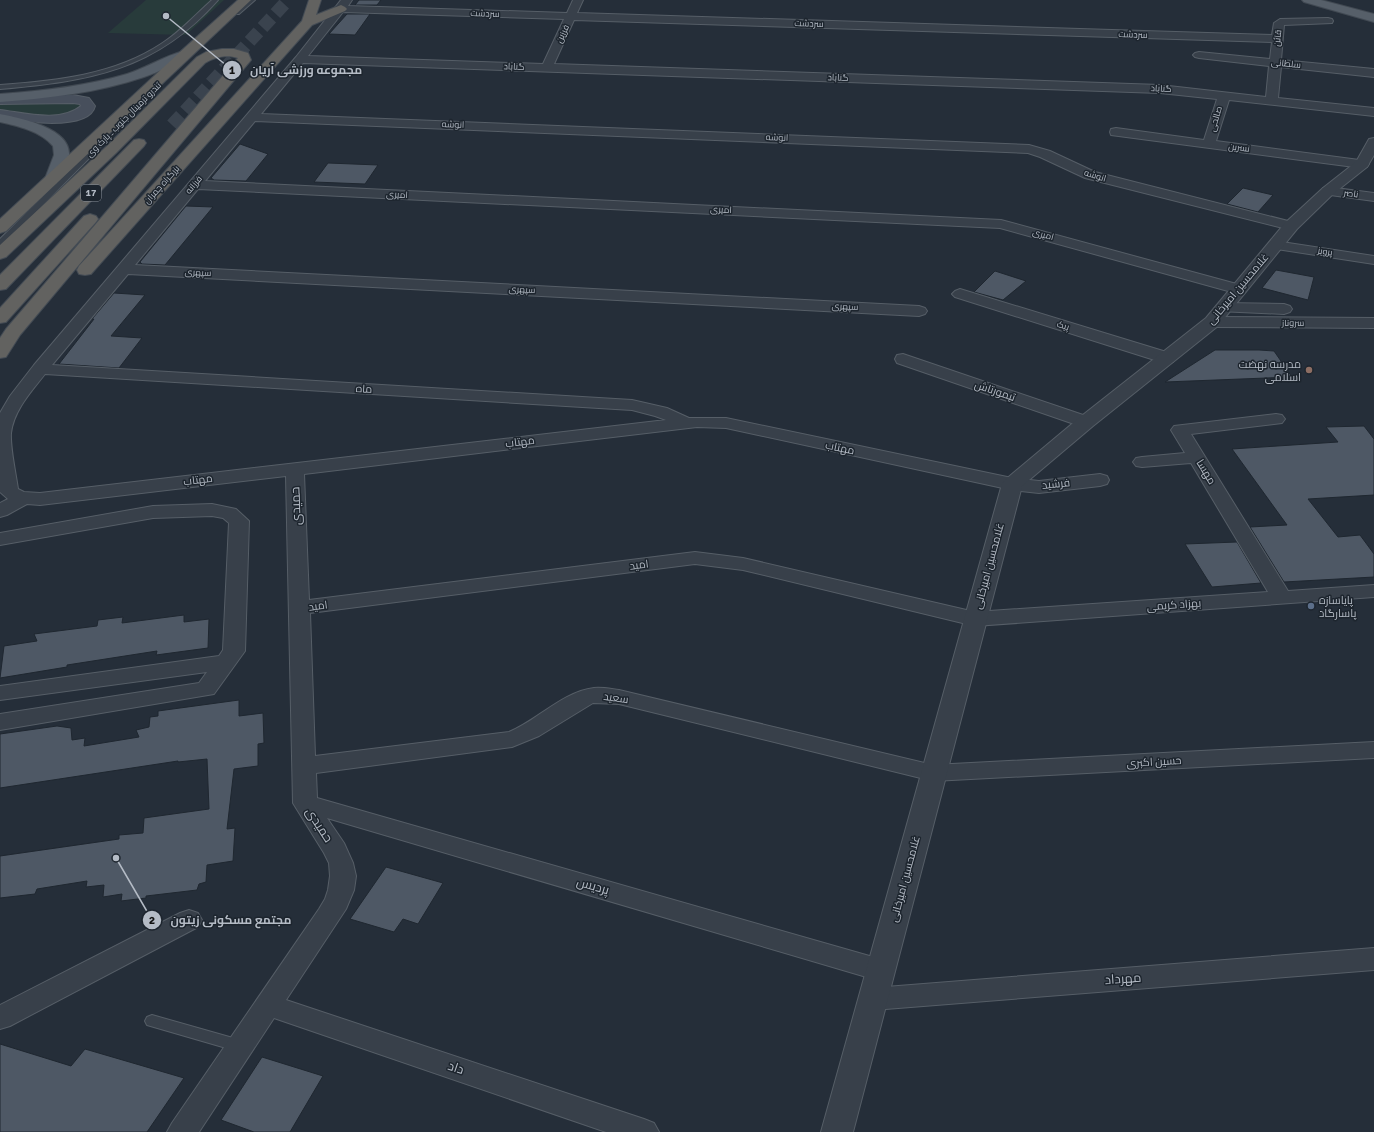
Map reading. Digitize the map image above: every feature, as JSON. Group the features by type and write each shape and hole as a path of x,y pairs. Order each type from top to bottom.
{"highway":[{"path":"0,228 184,55 245,0"},
{"name":"بزرگراه چمران","path":"0,365 308,22 315,0"},
{"path":"308,22 344,5"},
{"path":"0,254 111,150 201,60 208,56 220,53 244,56 245,60 12,333 0,353"},
{"name":"17","path":"110,196 172,126"},
{"name":"17","path":"0,285 148,135"},
{"name":"17","path":"0,318 99,208"}],"main road":[{"path":"1308,0 1374,18"},
{"path":"1351,0 1374,6"},
{"path":"0,99 53,93 108,83 142,73 184,55"},
{"path":"0,99 73,99 84,101 88,106 88,108 81,114 60,119 45,119 0,114"},
{"path":"0,118 35,128 47,134 60,145 62,151 61,157 51,181"}],"street":[{"name":"فرزین","path":"547,68 578,0"},
{"name":"سردشت","path":"344,5 571,17 1277,40"},
{"name":"فرزانه","path":"40,369 344,5"},
{"name":"قائن","path":"1272,100 1279,23 1328,22"},
{"name":"سلطانی","path":"1199,55 1374,73"},
{"name":"گناباد","path":"300,59 1160,89 1374,112"},
{"name":"صالحی","path":"1209,144 1224,95"},
{"name":"انوشه","path":"252,117 1025,149 1045,154 1090,175 1291,226"},
{"name":"نسرین","path":"1116,132 1362,164"},
{"name":"غلامحسین امیرخانی","path":"837,1132 1012,484 1086,422 1212,322 1291,226 1328,191 1362,164 1374,142"},
{"name":"امیری","path":"194,185 1001,224 1239,289"},
{"name":"ناصر","path":"1328,191 1374,198"},
{"name":"پرویز","path":"1275,245 1374,260"},
{"name":"سپهری","path":"125,269 919,311"},
{"name":"پیک","path":"960,294 1167,358"},
{"name":"سروناز","path":"1224,308 1373,315"},
{"name":"سروناز","path":"1212,322 1373,315"},
{"name":"تیمورتاش","path":"904,359 1086,422"},
{"name":"ماه","path":"40,369 632,405 661,412 686,423"},
{"path":"24,498 14,495 9,491 2,435 3,426 15,402 40,369"},
{"name":"مهسا","path":"1276,419 1180,430 1282,598"},
{"name":"مهتاب","path":"0,511 24,498 40,499 686,423 726,423 1012,484"},
{"path":"1142,462 1196,457"},
{"name":"حمیدی","path":"182,1132 328,916 337,902 342,890 343,876 341,863 336,850 305,803 295,468"},
{"name":"فرشید","path":"1012,484 1039,487 1100,480"},
{"path":"0,539 153,512 212,510 229,513 239,521 234,651 206,689 0,722"},
{"name":"امید","path":"299,608 695,558 743,564 975,619"},
{"name":"بهزاد کریمی","path":"975,619 1374,592"},
{"path":"0,693 226,662"},
{"name":"سعید","path":"304,766 512,739 525,734 586,697 602,695 619,697 933,773"},
{"name":"حسین اکبری","path":"933,773 1374,750"},
{"name":"پردیس","path":"305,803 880,970"},
{"path":"0,1018 189,920"},
{"name":"مهرداد","path":"873,999 1374,959"},
{"name":"داد","path":"268,1005 644,1132"}],"lane":[{"path":"0,87 49,82 107,70 130,63 155,51 171,40 215,0"},
{"name":"تندرو ترمینال جنوب ـ پارک وی","path":"0,243 194,50 252,0"},
{"path":"152,1021 240,1046"}],"shaded area":[{"path":"146,0 224,0 186,35 108,33"},
{"path":"81,103 84,110 50,117 0,110 0,104"}],"building":[{"path":"359,0 381,0 377,5 355,5"},
{"path":"347,14 370,14 355,35 329,34"},
{"path":"240,144 268,154 246,181 214,180 211,178"},
{"path":"328,163 378,165 365,184 314,182"},
{"path":"1243,188 1273,195 1258,212 1227,204"},
{"path":"186,206 213,207 165,265 142,264 140,262"},
{"path":"1276,270 1314,277 1308,300 1262,288"},
{"path":"995,271 1026,281 1003,300 974,292"},
{"path":"114,293 145,295 111,336 142,338 119,368 59,364 94,319 92,319"},
{"path":"1215,350 1274,351 1292,377 1165,382"},
{"path":"1364,426 1374,439 1374,495 1308,499 1338,537 1360,535 1374,554 1374,577 1284,582 1250,527 1287,525 1232,449 1338,442 1326,427"},
{"path":"1237,542 1261,583 1212,587 1185,544"},
{"path":"184,615 184,622 209,619 208,648 156,655 157,651 67,665 67,667 0,678 4,646 37,641 34,634 97,626 98,620 123,617 122,623"},
{"path":"239,700 239,716 263,713 264,743 258,744 258,766 234,769 227,829 235,828 233,861 207,865 206,882 199,884 197,890 146,896 146,898 121,901 122,894 103,897 104,885 86,887 87,881 37,889 35,894 0,898 0,856 119,839 119,835 143,833 144,818 209,809 207,759 178,761 0,788 0,734 57,726 71,728 72,740 85,738 84,746 139,737 136,730 149,727 150,717 158,716 158,711"},
{"path":"386,867 443,883 418,924 403,919 394,932 350,919"},
{"path":"0,1044 71,1066 85,1049 184,1078 147,1132 0,1132"},
{"path":"262,1057 323,1076 290,1132 254,1132 221,1120"}],"tunnel":[{"path":"172,125 288,0"}],"place":[{"name":"مجموعه ورزشی آریان","path":"166,16"},
{"name":"مدرسه نهضت اسلامی","path":"1309,370"},
{"name":"پایاسازه پاسارگاد","path":"1311,606"},
{"name":"مجتمع مسکونی زیتون","path":"116,858"}]}
